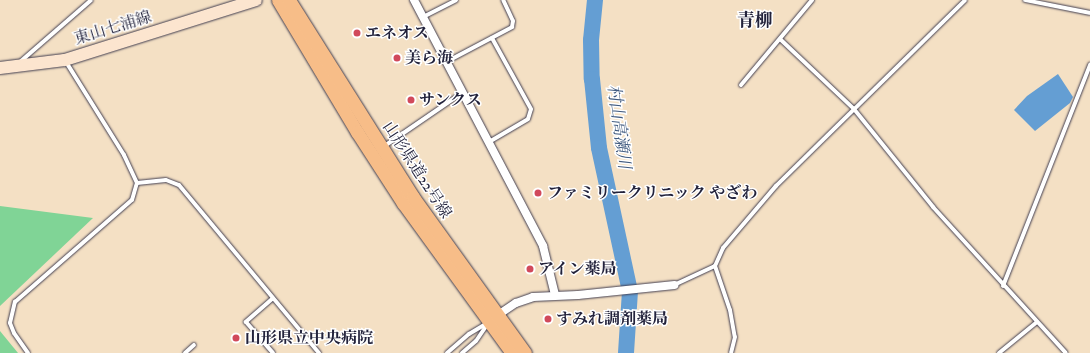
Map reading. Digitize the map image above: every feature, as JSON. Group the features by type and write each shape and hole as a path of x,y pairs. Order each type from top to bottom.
{"main road":[{"name":"東山七浦線","path":"0,68 65,60 256,0"},
{"name":"山形県道22号線","path":"278,0 357,132 403,202 493,318 525,353"},
{"name":"山形県道22号線","path":"289,0 493,318 512,353"}],"street":[{"path":"414,0 543,246 555,295"},
{"path":"493,318 522,301 555,295 578,295 674,285"}],"lane":[{"path":"14,67 91,0"},
{"path":"423,17 456,0"},
{"path":"446,62 512,27 514,21 503,0"},
{"path":"740,85 812,0"},
{"path":"674,285 715,266 723,248 744,221 854,109 965,0"},
{"path":"1025,0 1090,13"},
{"path":"488,142 528,119 531,109 492,38"},
{"path":"780,39 854,109 933,207 1003,286 1066,353"},
{"path":"28,353 14,333 10,323 14,302 132,200 137,183 124,155 65,60"},
{"path":"1003,286 1090,65"},
{"path":"382,147 462,93"},
{"path":"137,183 166,180 179,186 272,300 319,353"},
{"path":"715,266 730,310 735,337 731,353"},
{"path":"272,300 246,322 273,353"},
{"path":"447,353 469,334 493,318"},
{"path":"462,353 476,341 493,318"},
{"path":"999,353 1037,322"},
{"path":"185,353 194,345"}],"green space":[{"path":"0,206 93,218 0,306"},
{"path":"0,331 18,353 0,353"}],"water":[{"path":"1058,74 1073,97 1070,103 1035,131 1014,110 1027,96"}],"waterway":[{"name":"村山高瀬川","path":"595,0 591,40 592,79 599,148 630,291 626,353"}],"place":[{"name":"エネオス","path":"357,33"},
{"name":"美ら海","path":"397,58"},
{"name":"サンクス","path":"411,100"},
{"name":"ファミリークリニック やざわ","path":"538,193"},
{"name":"アイン薬局","path":"530,269"},
{"name":"すみれ調剤薬局","path":"548,319"},
{"name":"山形県立中央病院","path":"236,338"}],"district":[{"name":"青柳","path":"755,21"}]}
